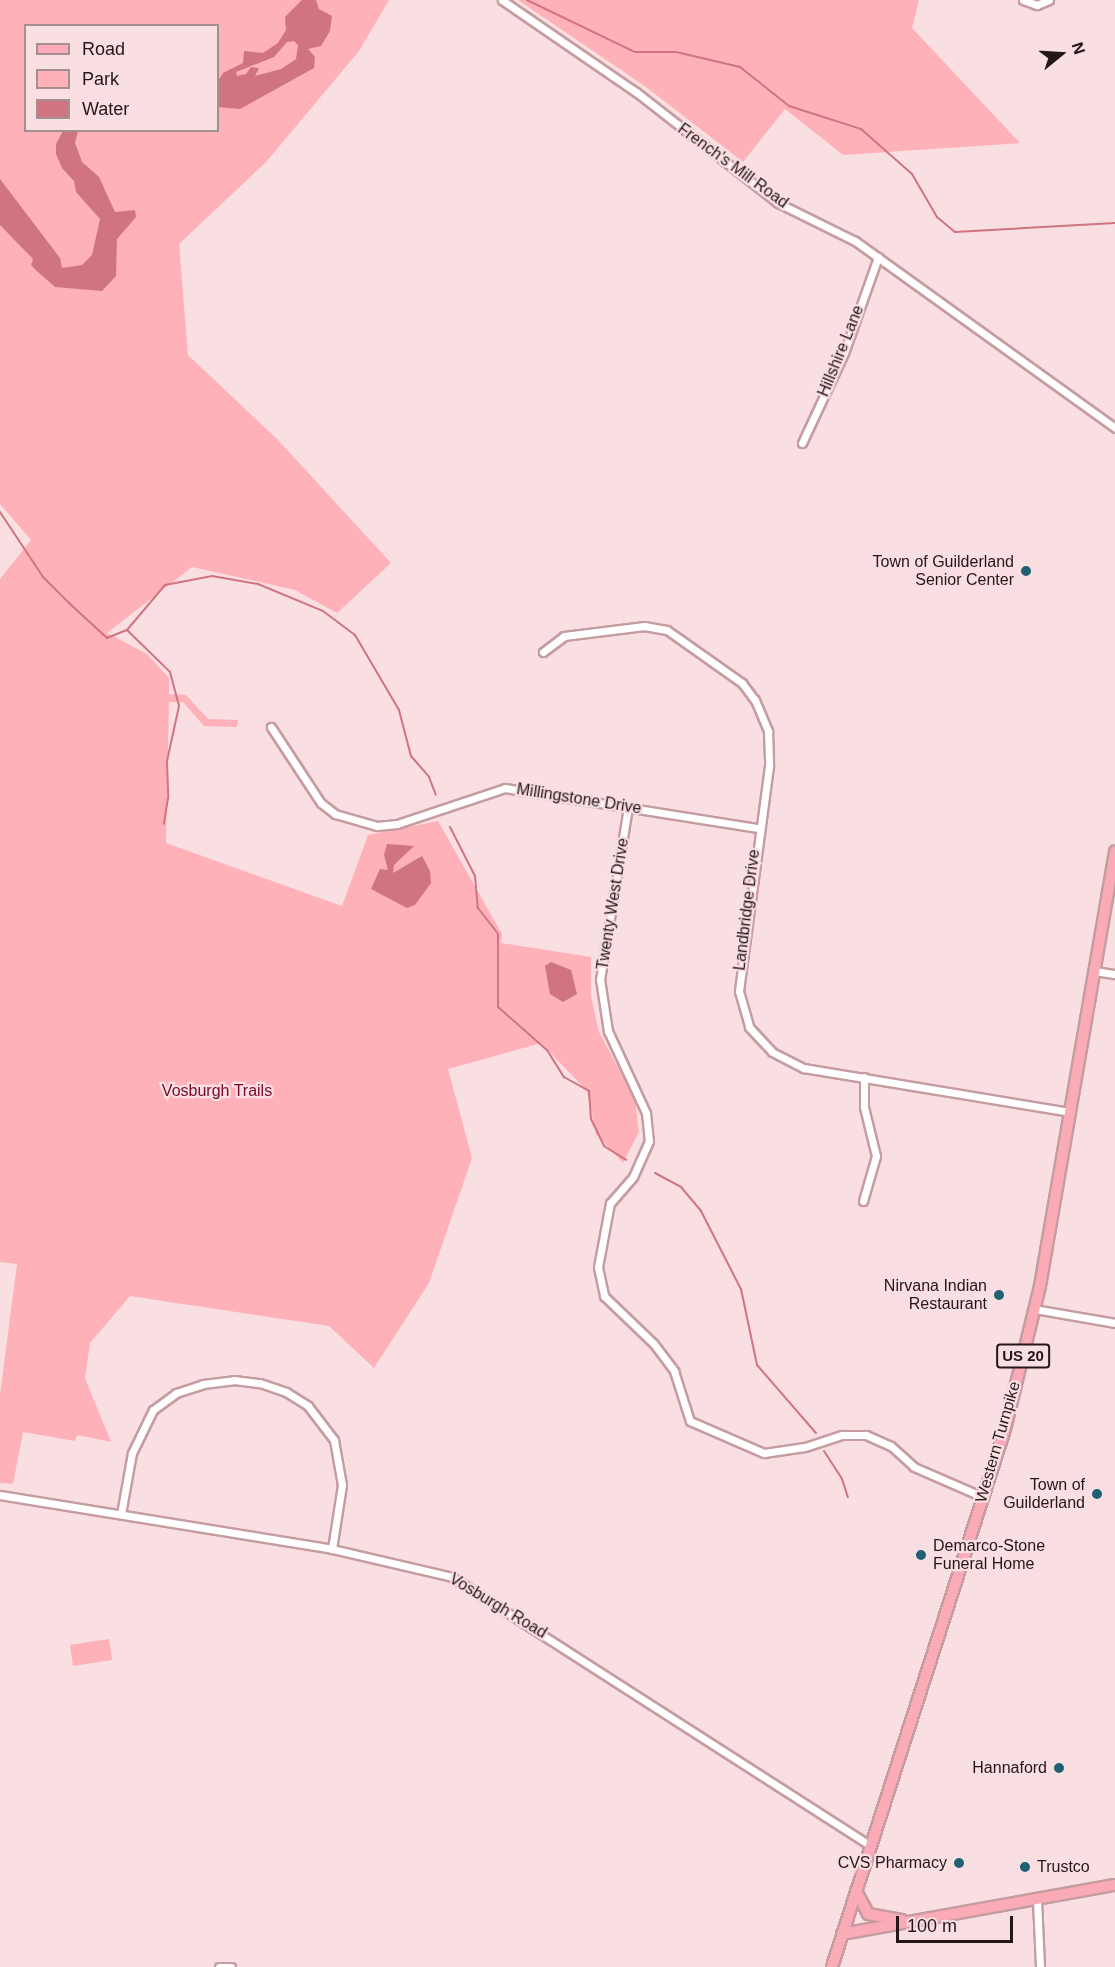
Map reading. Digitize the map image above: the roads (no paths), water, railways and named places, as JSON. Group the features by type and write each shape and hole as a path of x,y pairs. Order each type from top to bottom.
{"main road":[{"name":"Western Turnpike","path":"869,1845 1005,1429 1034,1309 1115,851"},
{"name":"US 20","path":"832,1967 869,1845"},
{"path":"842,1935 1115,1885"},
{"path":"856,1891 874,1917 918,1921"}],"street":[{"name":"French's Mill Road","path":"502,0 636,92 778,203 855,241 1115,428"},
{"path":"1023,0 1037,6 1049,0"},
{"name":"Hillshire Lane","path":"802,444 844,353 878,257"},
{"name":"Landbridge Drive","path":"543,652 564,636 644,626 683,638 742,683 764,716 770,746 738,976 749,1027 772,1052 788,1062 1070,1112"},
{"name":"Millingstone Drive","path":"271,727 321,803 334,814 377,826 413,819 505,788 758,828"},
{"name":"Twenty West Drive","path":"628,807 600,979 608,1031 646,1113 649,1141 633,1177 610,1203 598,1267 604,1296 654,1344 674,1371 690,1421 764,1453 805,1447 842,1435 866,1435 891,1446 914,1467 983,1497"},
{"path":"1095,971 1115,974"},
{"path":"863,1201 876,1156 864,1107 864,1077"},
{"path":"1034,1309 1115,1323"},
{"path":"122,1514 132,1453 153,1410 176,1393 203,1383 234,1380 260,1383 286,1392 308,1406 334,1440 342,1485 332,1548"},
{"name":"Vosburgh Road","path":"0,1495 332,1548 452,1577 869,1845"},
{"path":"1037,1900 1040,1967"},
{"path":"219,1967 231,1967"}],"water":[{"path":"302,0 316,0 319,9 332,16 330,31 321,46 308,49 315,57 314,68 240,109 219,107 219,79 223,73 243,63 244,51 263,53 278,43 286,30 285,17","holes":["294,41 298,45 296,59 281,69 255,76 259,68 251,67 246,74 237,76 236,72 274,57 287,42"]},
{"path":"62,132 78,132 75,143 82,162 99,177 115,212 135,210 136,217 117,239 116,276 102,291 55,287 31,265 33,259 0,225 0,179 60,258 62,268 82,265 92,255 100,219 76,192 74,181 62,168 56,154 56,144"},
{"path":"387,844 414,846 394,865 393,873 422,856 430,871 431,883 415,905 407,908 371,889 380,869 388,870 384,855"},
{"path":"551,962 571,970 577,994 563,1002 550,994 545,966"}],"waterway":[{"path":"527,0 635,52 676,52 740,67 789,106 861,129 912,174 937,217 955,232 1115,223"},
{"path":"0,512 43,577 69,603 107,638 127,630 170,672 179,706 167,761 168,798 164,824"},
{"path":"127,630 165,585 212,576 258,584 323,611 355,635 399,710 411,756 429,777 436,795"},
{"path":"450,827 475,876 478,908 498,934 498,1007 547,1050 564,1077 589,1091 591,1119 604,1146 626,1160"},
{"path":"655,1173 681,1187 701,1211 741,1289 757,1365 816,1433"},
{"path":"824,1451 842,1479 848,1497"}],"place":[{"name":"Town of Guilderland Senior Center","path":"1026,571"},
{"name":"Nirvana Indian Restaurant","path":"999,1295"},
{"name":"Town of Guilderland","path":"1097,1494"},
{"name":"Demarco-Stone Funeral Home","path":"921,1555"},
{"name":"Hannaford","path":"1059,1768"},
{"name":"CVS Pharmacy","path":"959,1863"},
{"name":"Trustco","path":"1025,1867"}],"park label":[{"name":"Vosburgh Trails","path":"217,1091"}]}
